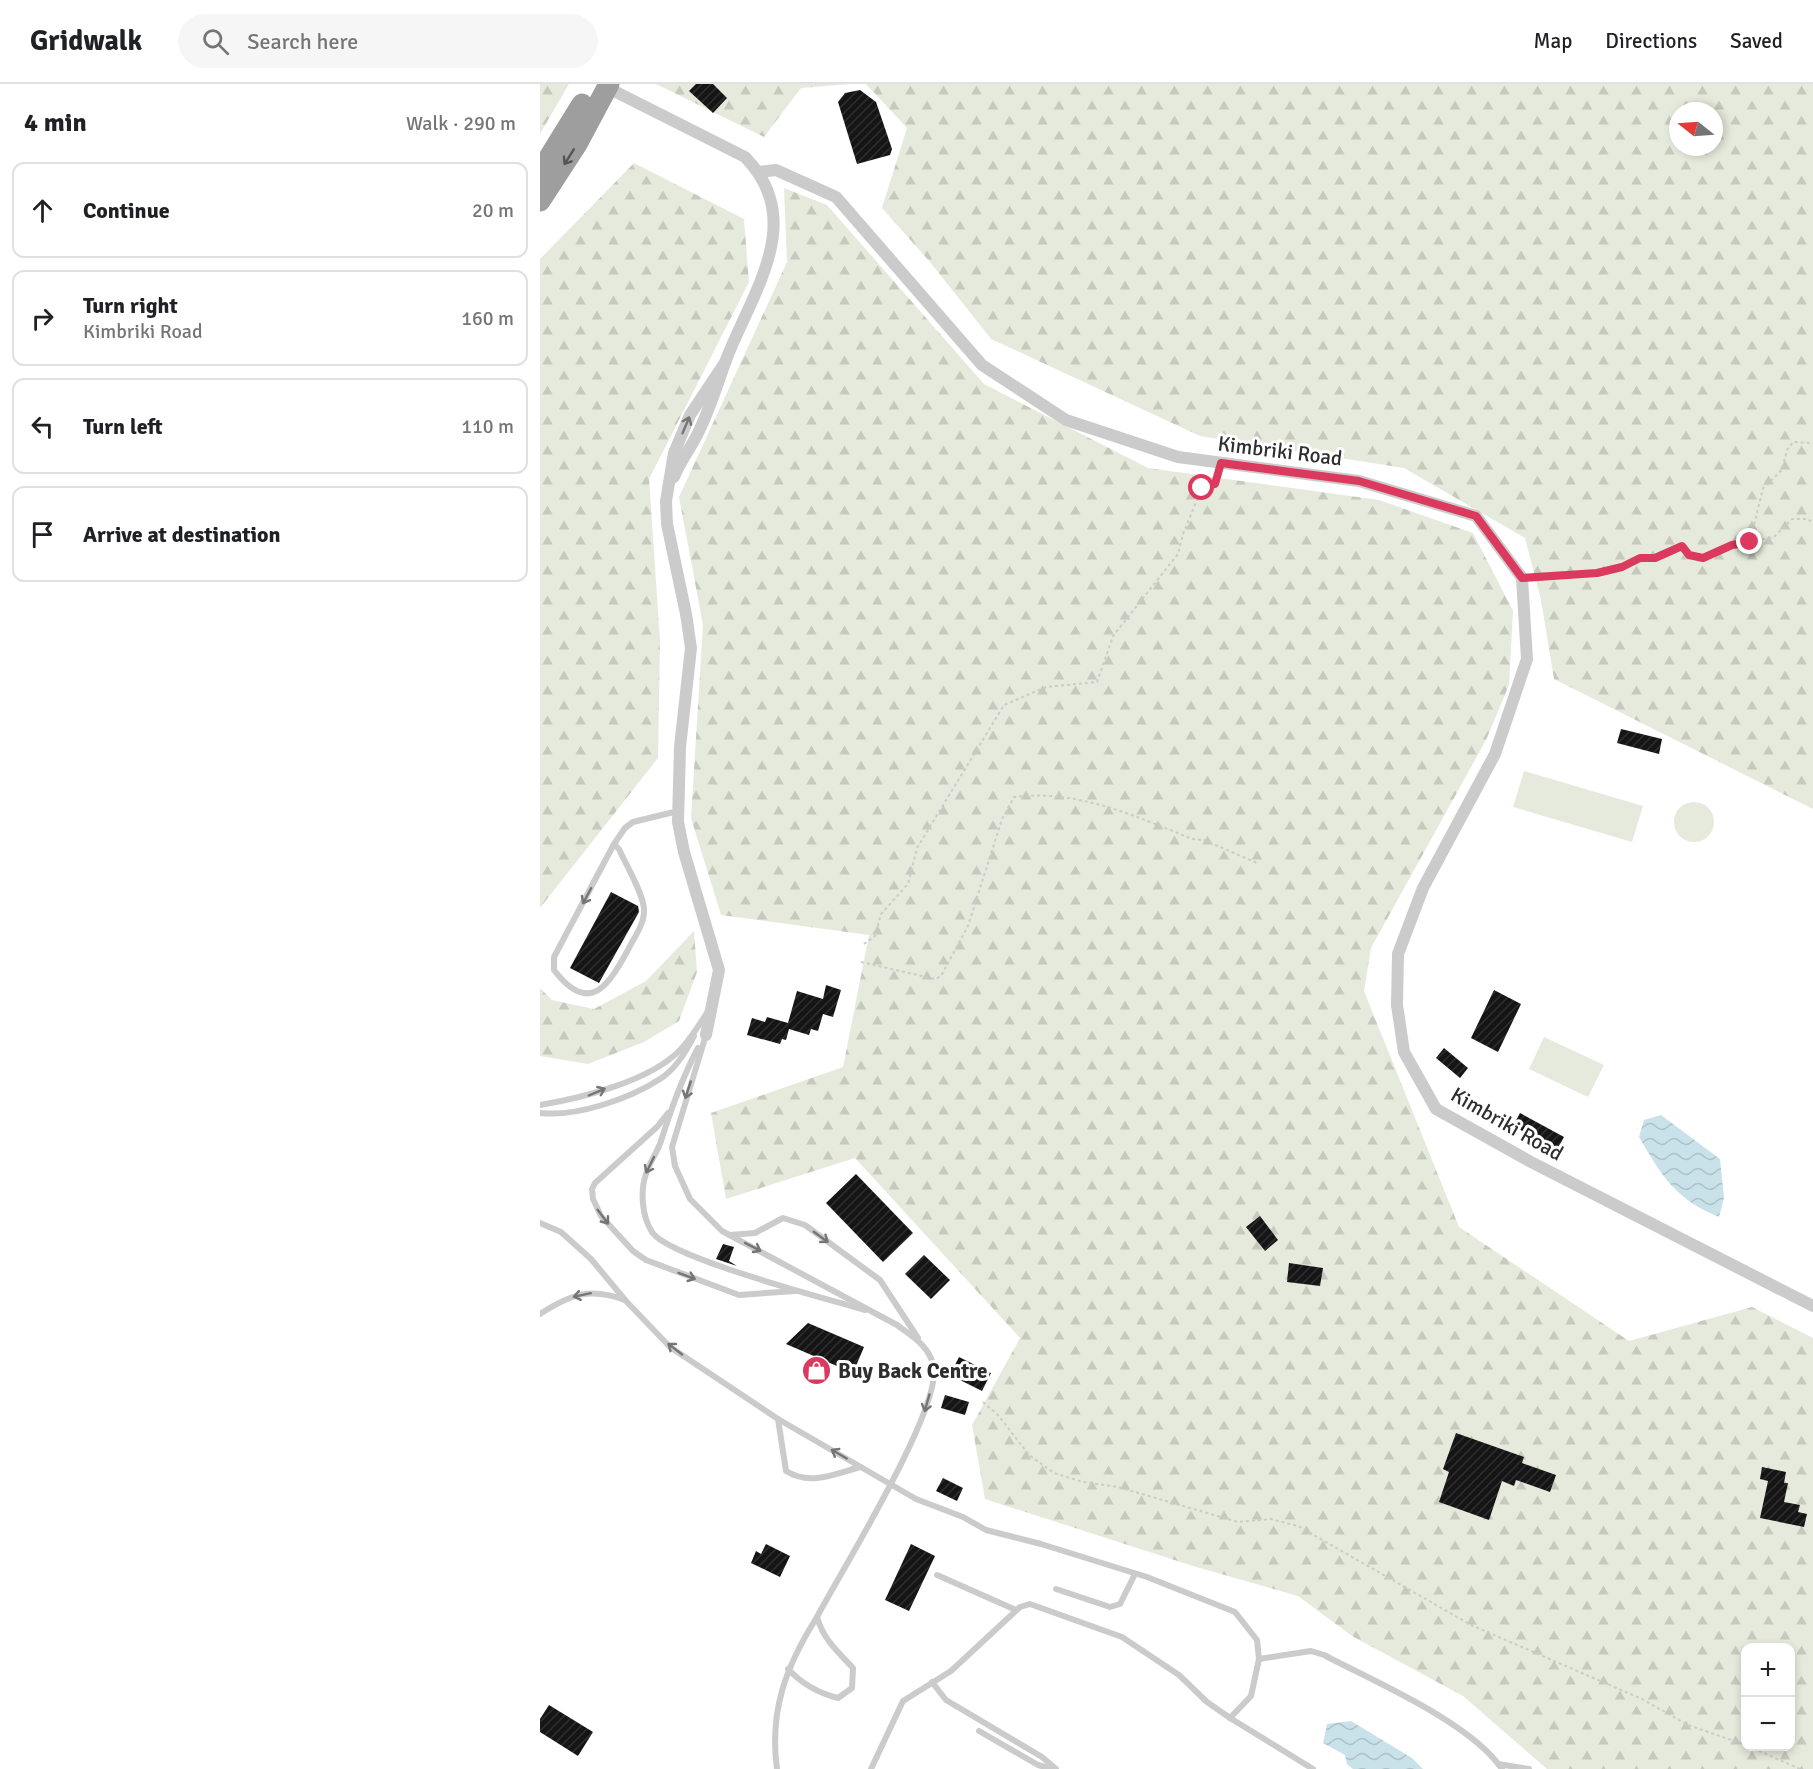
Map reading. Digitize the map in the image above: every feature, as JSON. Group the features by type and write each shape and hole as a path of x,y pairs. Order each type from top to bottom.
{"highway":[{"path":"540,172 603,85"},
{"path":"540,201 577,144 603,85"}],"street":[{"path":"603,85 745,157 759,172 771,197 774,216 772,244 760,285 726,361 686,424 674,453 666,501 667,524 691,648 680,747 678,811 684,852 719,970 706,1035"},
{"name":"Kimbriki Road","path":"759,172 776,170 836,197 982,365 1066,420 1178,457 1359,481 1476,516 1522,578 1527,659 1495,754 1423,888 1398,954 1397,1005 1404,1052 1436,1109 1531,1162 1813,1306"}],"lane":[{"path":"614,844 619,849 644,907 644,919 612,980 598,992 581,993 564,983 554,970 554,957 614,844 633,822 678,811"},
{"path":"540,1105 586,1097 661,1066 681,1049 715,999"},
{"path":"540,1113 581,1111 599,1106 661,1078 685,1054 701,1021"},
{"path":"706,1035 670,1110 660,1144 645,1176 643,1200 646,1220 653,1234 695,1256 877,1314"},
{"path":"706,1035 672,1148 675,1166 690,1199 716,1226 730,1235 877,1314 920,1342"},
{"path":"670,1110 635,1148 602,1174 592,1189 593,1199 601,1216 633,1251 658,1265 739,1295 800,1291"},
{"path":"730,1235 755,1233 783,1218 805,1225 880,1280 930,1354 934,1371 931,1389 909,1448 784,1678 773,1738 777,1769"},
{"path":"540,1223 561,1232 591,1258 626,1301 670,1347 778,1419 916,1499 963,1517 986,1530 1041,1544 1135,1574 1235,1612 1257,1640 1259,1659 1251,1696 1230,1718"},
{"path":"540,1314 561,1300 585,1293 605,1293 626,1301"},
{"path":"778,1419 786,1470 796,1477 814,1479 861,1467"},
{"path":"1056,1589 1110,1607 1120,1604 1135,1574"},
{"path":"937,1575 1016,1610"},
{"path":"871,1769 903,1701 951,1671 1016,1610 1030,1604 1122,1636 1179,1675 1207,1702 1313,1769"},
{"path":"788,1669 800,1681 825,1695 838,1698 852,1688 854,1668 829,1643 821,1631 817,1617"},
{"path":"1259,1659 1311,1651 1324,1655 1459,1730 1490,1752 1500,1766 1529,1769"},
{"path":"932,1682 946,1700 1042,1756 1054,1769"},
{"path":"979,1731 1038,1766 1054,1769"}],"path":[{"path":"1750,542 1763,488 1782,470 1786,450 1793,442 1813,443"},
{"path":"864,944 875,936 881,914 908,884 917,848 1004,705 1046,687 1097,682 1113,636 1178,554 1182,534 1202,488 1215,484 1221,463"},
{"path":"1522,578 1597,573 1622,567 1640,558 1655,558 1682,546 1689,555 1703,558 1732,545 1774,537 1792,519 1808,519 1813,523"},
{"path":"861,962 935,979 941,976 968,927 1002,819 1014,797 1030,795 1086,800 1192,839 1204,840 1257,863"},
{"path":"983,1402 998,1415 1029,1455 1054,1473 1083,1482 1118,1487 1238,1522 1270,1519 1298,1526 1471,1625 1563,1667 1642,1699 1688,1725 1741,1744"},
{"path":"1759,1751 1800,1769"}],"green space":[{"path":"540,84 569,84 540,134"},
{"path":"656,84 851,84 801,88 764,137"},
{"path":"866,84 1813,84 1813,809 1554,679 1541,600 1525,538 1404,468 1200,436 991,339 930,262 882,208 907,128"},
{"path":"634,163 744,219 749,282 649,479 660,639 658,758 540,908 540,259"},
{"path":"784,188 827,205 984,384 1148,468 1379,500 1473,533 1513,611 1509,685 1486,740 1371,948 1364,991 1459,1227 1629,1341 1752,1307 1813,1338 1813,1769 1547,1769 1463,1696 1352,1636 1298,1596 1193,1566 985,1499 972,1425 1020,1338 855,1158 726,1199 711,1113 843,1067 869,935 721,915 691,818 703,625 679,497 787,262"},
{"path":"1524,771 1643,806 1632,842 1513,807"},
{"path":"1694,802 1708,808 1714,822 1708,836 1694,842 1680,836 1674,822 1680,808"},
{"path":"694,931 697,972 679,1021 644,1042 588,1064 540,1056 540,988 552,1000 594,1009 646,981"},
{"path":"1544,1037 1604,1065 1588,1097 1529,1069"}],"water":[{"path":"1661,1115 1720,1159 1724,1198 1719,1217 1691,1202 1671,1185 1639,1137 1644,1120"},
{"path":"1351,1721 1412,1758 1423,1769 1353,1769 1347,1764 1345,1755 1323,1743 1327,1724"}],"building":[{"path":"696,84 713,84 727,98 713,113 689,91"},
{"path":"860,90 876,102 892,149 890,155 857,164 838,102 845,93"},
{"path":"1621,729 1662,739 1659,754 1617,743"},
{"path":"611,892 638,906 639,912 599,983 570,968"},
{"path":"826,985 841,990 833,1017 823,1014 818,1031 811,1029 809,1035 789,1029 786,1040 782,1039 780,1044 747,1035 752,1018 765,1022 767,1017 788,1023 797,991 823,999"},
{"path":"1494,990 1521,1004 1498,1052 1471,1038"},
{"path":"1444,1048 1468,1068 1460,1078 1436,1058"},
{"path":"1520,1113 1564,1137 1557,1150 1513,1126"},
{"path":"856,1174 913,1233 883,1262 826,1203"},
{"path":"1260,1216 1278,1240 1265,1251 1246,1227"},
{"path":"723,1244 734,1247 729,1261 737,1266 716,1259"},
{"path":"924,1255 950,1280 931,1299 905,1274"},
{"path":"1289,1263 1323,1268 1320,1286 1287,1282"},
{"path":"808,1323 864,1347 853,1373 786,1344"},
{"path":"959,1357 991,1373 982,1391 950,1375"},
{"path":"945,1395 969,1402 965,1415 941,1408"},
{"path":"1456,1433 1524,1457 1522,1463 1556,1475 1550,1492 1516,1480 1514,1486 1502,1481 1489,1520 1439,1502 1449,1472 1443,1469"},
{"path":"1762,1467 1786,1472 1784,1483 1788,1483 1784,1502 1800,1505 1798,1512 1807,1514 1804,1527 1760,1518 1768,1481 1760,1479"},
{"path":"943,1478 963,1488 957,1501 936,1491"},
{"path":"766,1544 790,1556 780,1577 751,1563 756,1551 761,1554"},
{"path":"911,1544 935,1556 909,1611 885,1600"},
{"path":"549,1705 593,1732 578,1756 540,1732 540,1719"}],"place":[{"name":"Buy Back Centre","path":"817,1371"}],"route":[{"path":"1202,488 1215,484 1221,463 1359,481 1476,516 1522,578 1597,573 1622,567 1640,558 1655,558 1682,546 1689,555 1703,558 1732,545 1750,542"}]}
